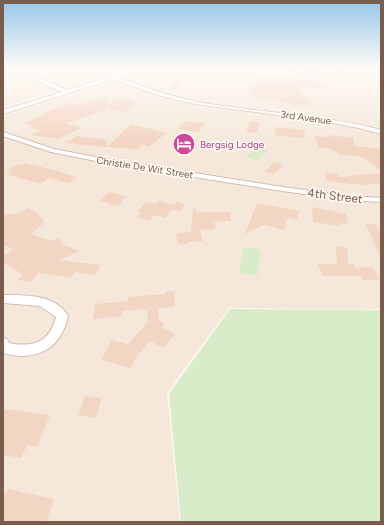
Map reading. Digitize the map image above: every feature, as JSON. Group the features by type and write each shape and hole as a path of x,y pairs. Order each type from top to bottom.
{"street":[{"path":"3,112 62,94"},
{"name":"3rd Avenue","path":"158,94 206,105 327,119 381,132"},
{"name":"Christie De Wit Street","path":"3,134 46,149 76,156 289,190"},
{"name":"4th Street","path":"289,190 350,198 381,200"},
{"path":"3,300 47,303 56,308 62,316 61,326 56,337 45,346 18,352 5,348 3,343"}],"shaded area":[{"path":"3,94 47,94 3,107"},
{"path":"74,94 381,94 381,309 229,308 167,393 180,522 3,522 3,116"}],"green space":[{"path":"259,147 269,151 256,160 245,156"},
{"path":"244,247 261,250 257,276 239,273"},
{"path":"230,309 381,310 381,522 181,522 169,394"}],"building":[{"path":"252,94 303,94 313,105 293,106 288,103 282,103 278,99 256,99"},
{"path":"99,98 112,104 104,111 67,123 81,128 59,139 30,135 40,131 24,122 43,116 40,115 70,103 76,106"},
{"path":"117,98 135,101 133,107 126,112 109,110 114,99"},
{"path":"185,121 205,123 199,132 178,129"},
{"path":"250,121 260,122 257,133 246,132"},
{"path":"131,124 167,133 148,147 142,144 139,149 107,147"},
{"path":"276,127 305,130 304,138 275,135"},
{"path":"329,135 354,138 354,146 381,149 381,170 361,157 338,154 338,152 330,150 331,148 319,148 315,136 329,137"},
{"path":"76,136 107,140 106,147 67,143"},
{"path":"274,162 283,165 274,174 265,172"},
{"path":"25,163 77,177 68,183 49,178 40,184 6,174 11,171 8,170 18,164 22,165"},
{"path":"325,173 338,174 339,177 381,173 381,183 362,185 326,181"},
{"path":"109,192 126,196 118,206 100,201"},
{"path":"159,201 175,205 176,202 185,204 180,212 171,210 173,207 165,218 154,215 150,221 137,217 141,212 138,211 146,202 157,204"},
{"path":"257,203 299,211 297,220 287,218 284,230 264,225 245,234"},
{"path":"312,207 346,214 348,224 340,223 340,226 313,222"},
{"path":"28,208 36,212 45,222 31,234 51,241 58,238 64,245 80,251 59,260 100,265 95,275 75,272 71,278 38,273 32,282 18,280 22,274 3,262 3,256 13,249 3,246 3,214 17,214"},
{"path":"193,208 195,208 196,212 230,212 231,221 214,222 216,229 200,230 203,241 188,242 188,244 178,245 176,233 191,232"},
{"path":"366,224 376,224 379,230 381,230 381,260"},
{"path":"336,246 347,248 348,264 354,264 356,268 373,267 380,280 362,280 360,276 323,276 318,264 337,264"},
{"path":"174,291 175,307 158,308 159,320 165,324 162,327 175,334 163,348 150,341 136,357 131,368 101,360 112,340 128,344 148,322 147,309 122,311 121,316 93,319 95,304 128,301 128,297 166,294 165,292"},
{"path":"85,396 102,398 96,418 78,415"},
{"path":"3,409 50,415 37,447 27,445 21,458 3,455"},
{"path":"8,489 54,499 46,522 3,522 3,493 6,493"}],"place":[{"name":"Bergsig Lodge","path":"184,144"}]}
